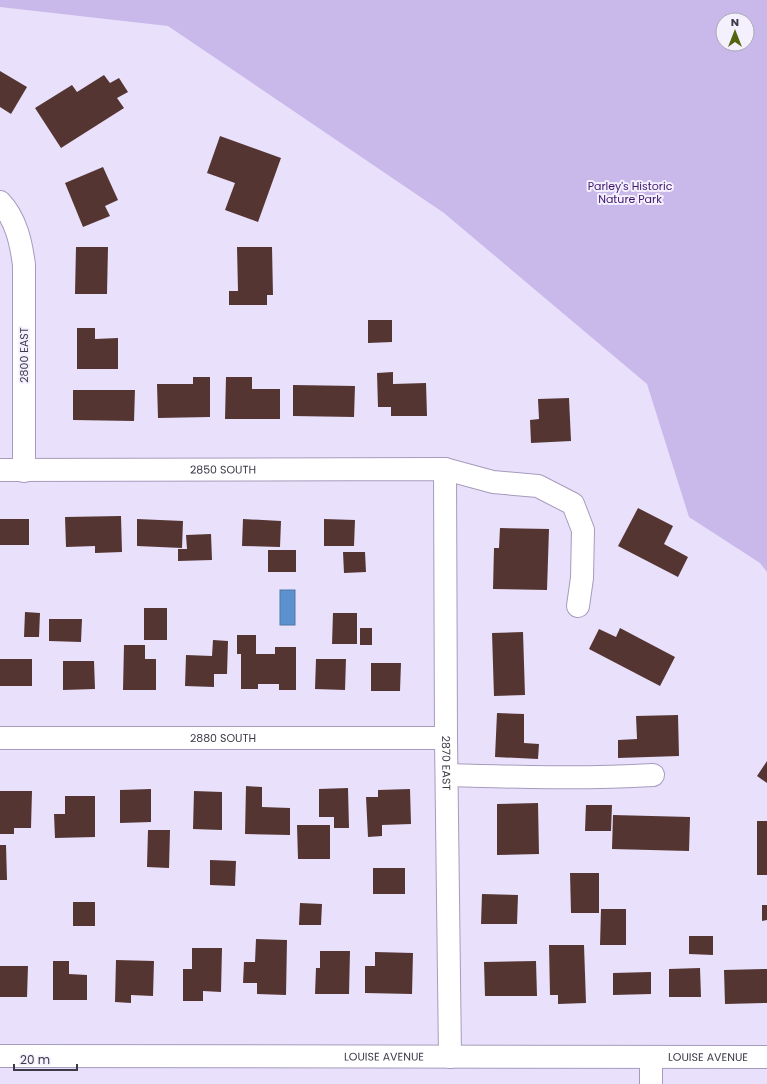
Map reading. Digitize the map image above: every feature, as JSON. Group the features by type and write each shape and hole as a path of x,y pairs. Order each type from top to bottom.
{"street":[{"name":"2800 EAST","path":"0,202 10,215 15,226 24,265 24,471"},
{"name":"2850 SOUTH","path":"0,470 445,469 493,482 538,486 573,504 583,530 582,578 578,606"},
{"name":"2870 EAST","path":"445,469 446,738 450,1057"},
{"name":"2880 SOUTH","path":"0,738 446,738"},
{"path":"447,775 511,777 627,777 653,775"},
{"name":"LOUISE AVENUE","path":"0,1056 767,1057"},
{"path":"650,1057 651,1084"}],"green space":[{"name":"Parley's Historic Nature Park","path":"0,0 767,0 767,572 760,563 689,517 647,384 444,213 168,26 0,7"}],"water":[{"path":"280,590 295,590 295,625 280,625"}],"building":[{"path":"0,71 27,87 11,114 0,107"},
{"path":"104,75 110,83 119,78 128,92 117,98 124,108 61,148 35,108 72,85 77,92"},
{"path":"220,136 281,158 258,222 225,210 235,183 207,173"},
{"path":"103,167 118,200 105,206 110,216 83,227 65,183"},
{"path":"76,247 108,247 107,294 75,294"},
{"path":"237,247 272,247 273,295 267,295 267,305 229,305 229,291 238,291"},
{"path":"368,320 392,320 392,342 368,343"},
{"path":"77,328 95,328 95,339 118,338 118,369 77,369"},
{"path":"393,372 393,384 426,383 427,416 391,416 391,407 378,407 377,373"},
{"path":"193,377 210,377 210,417 158,418 157,384 193,384"},
{"path":"226,377 252,377 252,389 280,389 280,419 225,419"},
{"path":"293,385 355,386 354,417 293,416"},
{"path":"73,390 135,390 134,421 73,420"},
{"path":"569,398 571,441 531,443 530,420 539,419 538,399"},
{"path":"638,508 673,526 664,544 688,557 678,577 618,546"},
{"path":"121,516 122,552 95,553 95,546 66,547 65,517"},
{"path":"0,519 29,519 29,545 0,545"},
{"path":"137,519 183,521 182,548 137,546"},
{"path":"243,519 281,521 280,547 242,546"},
{"path":"324,519 355,520 354,546 324,546"},
{"path":"500,528 549,529 547,590 493,589 494,548 499,548"},
{"path":"211,534 212,560 178,561 178,549 187,549 186,535"},
{"path":"268,550 296,550 296,572 268,572"},
{"path":"343,552 365,552 366,572 344,573"},
{"path":"144,608 167,608 167,640 144,640"},
{"path":"25,612 40,613 39,637 24,637"},
{"path":"333,613 357,613 357,644 332,644"},
{"path":"49,619 82,619 81,642 49,641"},
{"path":"360,628 372,628 372,645 360,645"},
{"path":"620,628 675,657 660,686 589,649 599,629 616,637"},
{"path":"523,632 525,695 494,696 492,633"},
{"path":"237,635 256,635 256,654 275,654 275,647 296,647 296,690 279,690 279,684 258,684 258,689 241,689 241,654 237,654"},
{"path":"213,640 228,641 227,674 214,674 214,687 185,686 186,655 212,656"},
{"path":"124,645 145,645 145,659 156,659 156,690 123,690"},
{"path":"0,659 32,659 32,686 0,686"},
{"path":"316,659 346,659 345,690 315,689"},
{"path":"63,661 94,661 95,689 63,690"},
{"path":"371,663 401,663 400,691 371,691"},
{"path":"497,713 524,714 524,743 539,744 538,759 495,757"},
{"path":"678,715 679,756 618,758 618,740 637,739 636,716"},
{"path":"767,761 767,783 757,776"},
{"path":"246,786 262,787 262,807 290,808 290,835 245,834"},
{"path":"348,788 349,828 334,828 334,817 319,817 319,789"},
{"path":"151,789 151,822 120,823 120,790"},
{"path":"410,789 411,824 382,825 382,836 368,837 366,797 378,797 378,790"},
{"path":"0,791 32,791 31,828 14,828 14,834 0,834"},
{"path":"194,791 222,792 222,830 193,829"},
{"path":"65,796 95,796 95,837 55,838 54,814 65,814"},
{"path":"538,803 539,854 497,855 497,804"},
{"path":"586,805 612,805 611,831 585,831"},
{"path":"613,815 690,817 689,851 612,849"},
{"path":"757,821 767,821 767,875 757,875"},
{"path":"297,825 330,825 330,859 298,859"},
{"path":"148,830 170,830 169,868 147,867"},
{"path":"0,845 6,845 7,880 0,880"},
{"path":"210,860 236,861 235,886 210,885"},
{"path":"373,868 405,868 405,894 373,894"},
{"path":"570,873 599,873 599,913 571,913"},
{"path":"482,894 518,895 517,924 481,924"},
{"path":"73,902 95,902 95,926 73,926"},
{"path":"300,903 322,904 321,925 299,925"},
{"path":"762,905 767,905 767,920 762,921"},
{"path":"601,909 626,909 626,945 600,945"},
{"path":"689,936 713,936 713,955 689,954"},
{"path":"256,939 287,940 286,995 257,994 257,983 243,983 244,962 255,962"},
{"path":"549,945 584,945 586,1003 558,1004 558,995 550,995"},
{"path":"192,948 222,948 221,992 203,991 203,1001 183,1001 183,969 192,969"},
{"path":"320,951 350,951 349,994 315,994 316,968 320,968"},
{"path":"375,952 413,953 412,994 365,993 365,966 375,966"},
{"path":"116,960 154,961 153,996 131,995 131,1003 115,1002"},
{"path":"53,961 69,961 69,974 87,975 87,1000 53,1000"},
{"path":"536,961 537,996 485,996 484,962"},
{"path":"0,966 28,966 27,997 0,997"},
{"path":"700,968 701,997 669,997 669,969"},
{"path":"767,969 767,1003 725,1004 724,970"},
{"path":"651,972 651,994 613,995 613,973"}]}
